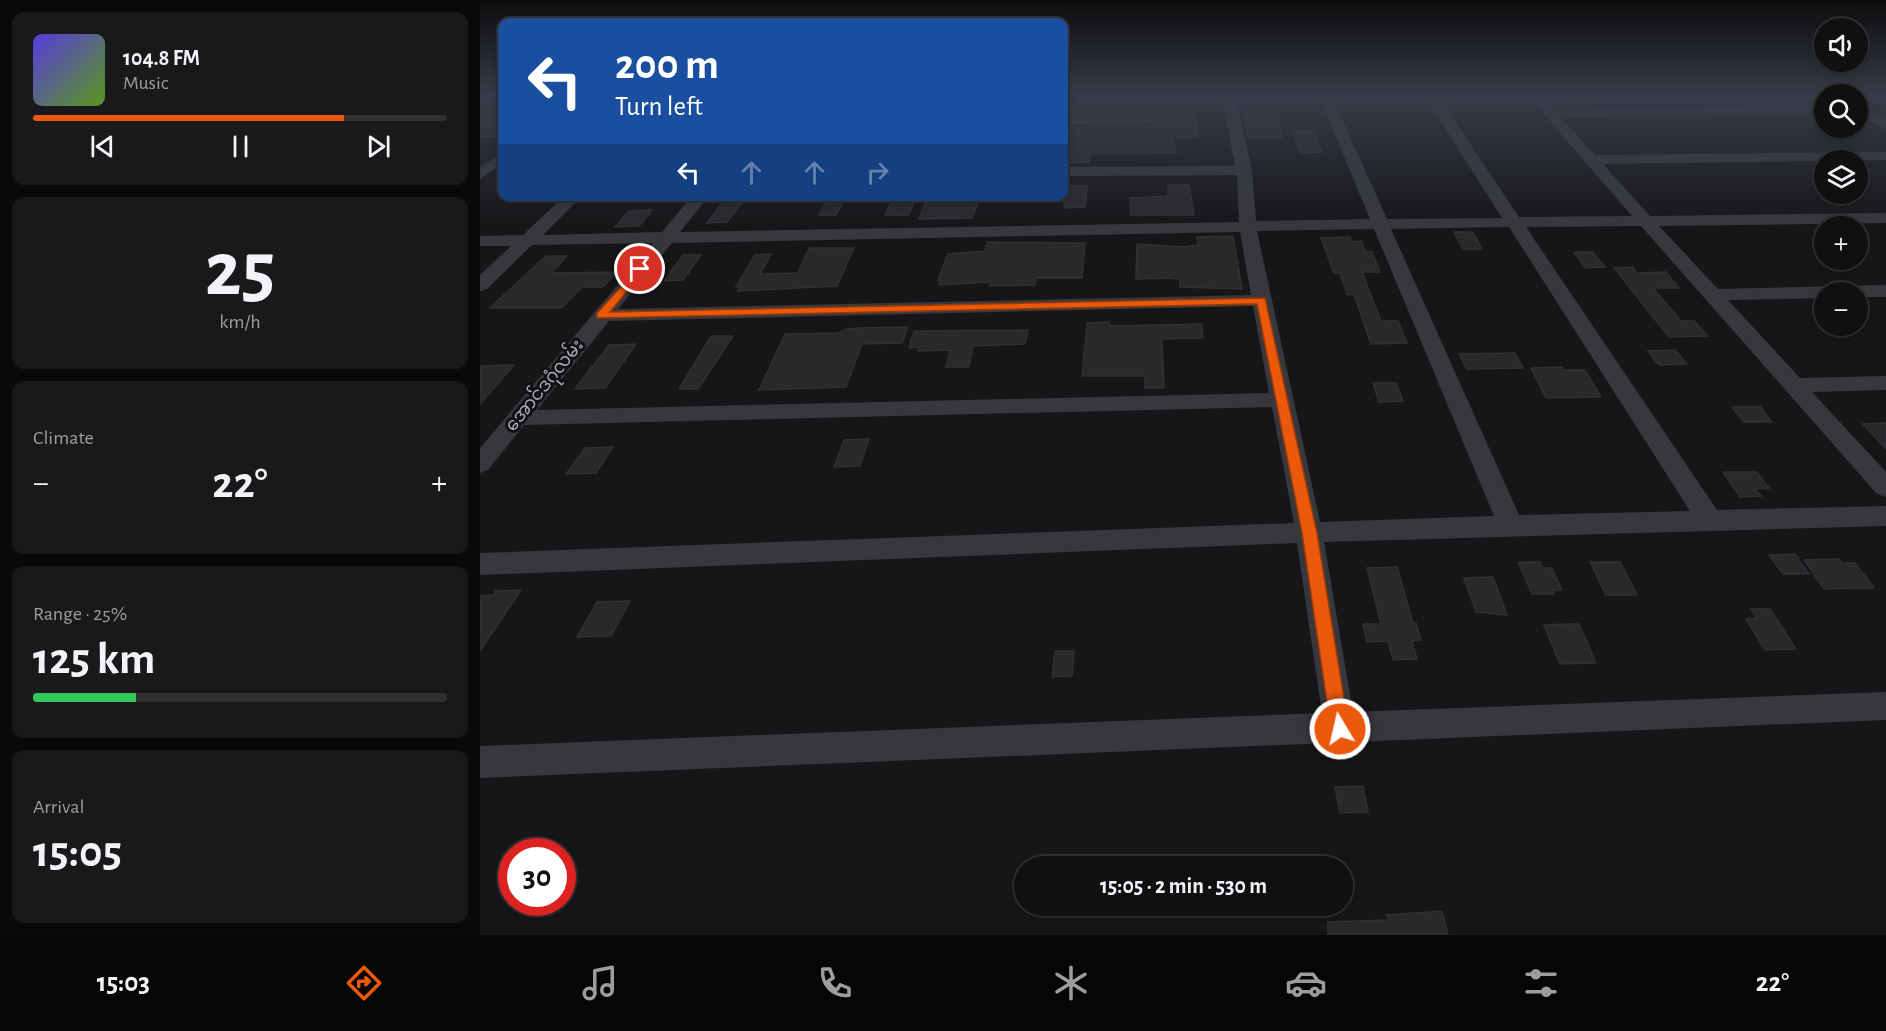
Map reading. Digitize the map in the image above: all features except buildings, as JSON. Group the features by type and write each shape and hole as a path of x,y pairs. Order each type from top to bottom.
{"street":[{"path":"1237,140 1244,170 1248,227 1280,400 1310,533 1340,729"},
{"path":"1343,140 1511,525"},
{"path":"1460,140 1709,519"},
{"path":"1573,140 1710,295 1795,385 1886,488"},
{"path":"1591,160 1886,156"},
{"path":"480,174 498,160"},
{"path":"1068,172 1244,170"},
{"path":"480,285 569,201"},
{"name":"အောင်ဒဂုံလမ်း","path":"480,464 697,201"},
{"path":"480,242 1514,221 1886,218"},
{"path":"1710,295 1886,291"},
{"path":"601,315 1262,300"},
{"path":"1795,385 1886,383"},
{"path":"516,418 1280,400"},
{"path":"480,564 1511,525 1886,516"},
{"path":"480,762 1886,706"}],"route":[{"path":"640,269 601,315 1262,300 1280,400 1310,533 1340,729"}]}
